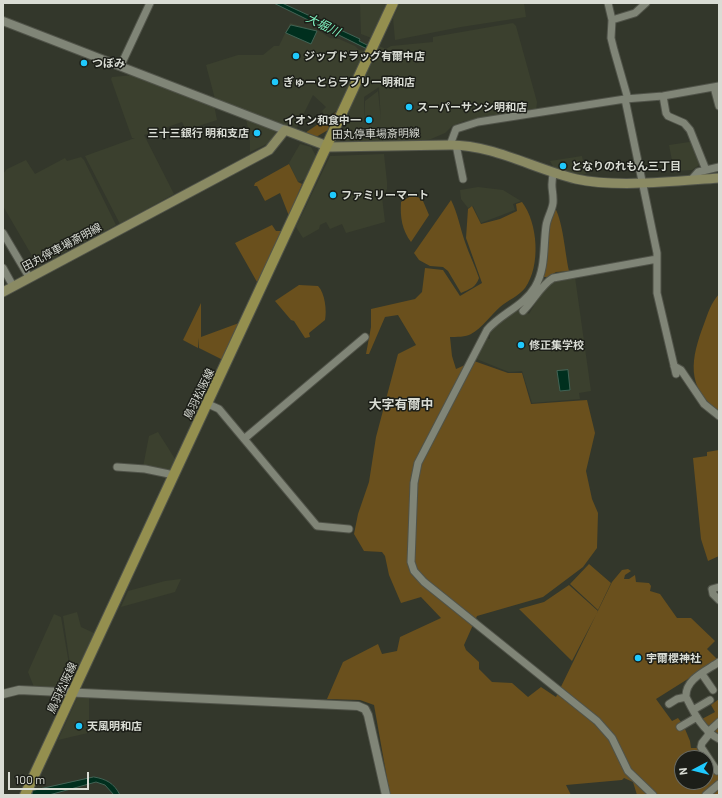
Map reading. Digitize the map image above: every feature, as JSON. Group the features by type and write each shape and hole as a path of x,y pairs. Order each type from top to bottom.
{"main road":[{"name":"鳥羽松阪線","path":"25,795 208,404 326,146 394,3"},
{"name":"田丸停車場斎明線","path":"3,292 269,150 285,130 326,146 453,145 488,150 554,172 593,181 643,182 719,178"}],"street":[{"path":"120,66 150,3"},
{"path":"608,3 612,20 612,44 626,99 657,259 657,293 675,370 681,370 704,404 719,416"},
{"path":"612,20 635,13 646,3"},
{"path":"3,21 285,130"},
{"path":"462,179 453,145 456,129 474,123 626,99 663,96 716,86 719,106"},
{"path":"663,96 668,116 684,123 690,130 706,170"},
{"path":"691,180 695,174 719,167"},
{"path":"554,172 550,183 553,203 546,225 543,264 536,286 519,303 496,320 487,330 421,455 414,483 411,562 414,571 424,582 597,721 612,738 628,771 653,795"},
{"path":"3,233 29,277"},
{"path":"523,311 535,299 544,284 553,278 657,259"},
{"path":"3,268 13,286"},
{"path":"244,439 365,337"},
{"path":"208,404 219,409 317,526 349,529"},
{"path":"117,467 145,469 174,475"},
{"path":"719,587 712,589 713,594 719,600"},
{"path":"719,662 688,684 686,697 697,717 709,732 719,738"},
{"path":"702,674 713,690"},
{"path":"3,694 19,690 354,705 361,707 368,715 386,795"},
{"path":"669,704 677,699 686,697"},
{"path":"693,710 710,700"},
{"path":"680,727 697,717"},
{"path":"717,771 701,747 702,742 709,732 719,722"},
{"path":"706,795 719,784"}],"shaded area":[{"path":"360,3 390,3 374,39 361,34"},
{"path":"400,3 524,3 526,17 461,27 395,40 393,18"},
{"path":"290,23 319,31 330,38 339,39 355,46 359,50 366,51 339,109 326,117 322,111 326,107 313,95 296,129 215,99 206,65 238,55 263,55 274,46 279,46"},
{"path":"513,23 516,26 537,102 536,111 464,121 452,126 445,133 431,139 419,141 346,141 342,135 349,117 348,112 379,46 386,49 391,46 433,42 433,37","holes":["379,87 381,121 378,91 365,101 364,125 364,97"]},
{"path":"134,75 214,105 217,120 186,130 182,122 144,135 174,194 120,224 85,156 135,138 132,138 111,79 112,77"},
{"path":"339,110 328,130 316,137 305,133"},
{"path":"246,118 270,127 276,132 269,143 250,152 250,139"},
{"path":"696,141 702,163 692,170 674,171 669,145"},
{"path":"300,144 311,147 316,156 305,179 298,182 289,163"},
{"path":"384,154 387,189 382,197 385,222 346,233 342,224 330,229 326,222 320,225 319,229 303,238 296,227 330,156"},
{"path":"582,156 586,174 580,175 555,170 550,161"},
{"path":"81,157 84,160 116,225 38,266 3,206 3,174 7,169 26,160 35,174 65,158 67,161"},
{"path":"289,164 298,182 302,184 289,216 280,193 265,201 257,186 254,186 255,183"},
{"path":"478,187 503,190 521,201 513,204 515,210 481,223 473,206 468,208 461,199 460,190"},
{"path":"414,194 423,201 429,215 411,242 402,223 401,202"},
{"path":"451,200 463,237 479,278 474,286 461,293 448,271 443,267 430,266 419,260 414,253"},
{"path":"522,202 531,221 534,233 536,245 535,257 534,268 530,279 523,291 506,302 483,325 471,334 461,337 450,337 452,356 456,369 474,361 508,373 522,373 531,404 587,400 595,433 586,471 592,499 598,513 597,548 583,567 543,597 477,616 464,645 466,650 479,662 479,669 492,682 512,683 528,697 541,687 556,697 612,582 622,570 628,569 631,571 625,575 624,579 629,579 635,575 636,582 649,583 651,586 650,591 660,594 677,618 691,618 715,641 707,649 718,660 656,699 672,721 678,718 681,722 678,728 685,729 691,748 697,748 698,750 674,750 674,790 714,790 714,786 719,792 719,795 637,795 633,782 624,778 622,780 566,785 571,795 390,795 374,705 360,700 327,699 343,662 378,644 382,654 397,651 400,637 441,618 421,597 401,603 389,575 385,556 382,552 364,551 354,534 358,514 369,482 376,437 398,354 416,345 398,315 385,317 369,354 366,354 371,327 371,309 415,299 422,292 425,268 443,270 460,296 482,283 466,238 468,209 472,206 481,224 500,219 517,211 516,204"},
{"path":"555,208 562,229 569,271 556,272 548,277 542,277 547,262 549,226"},
{"path":"272,225 276,231 283,231 259,283 257,282 235,243"},
{"path":"575,277 591,391 579,393 580,399 532,403 522,371 509,372 474,358 485,338 490,339 490,335 488,333 498,322 519,306 529,314 546,285 551,281"},
{"path":"299,285 318,286 324,297 326,307 325,320 309,333 310,337 305,338 294,321 291,320 275,301"},
{"path":"719,294 719,411 708,402 700,392 694,372 694,360 696,349 710,308"},
{"path":"201,303 201,337 239,323 223,360 199,348 198,338 198,348 183,340"},
{"path":"158,432 175,459 169,472 143,467 149,436"},
{"path":"719,450 719,556 708,561 701,539 693,458 707,456 707,452"},
{"path":"589,564 611,583 598,610 570,584"},
{"path":"181,579 175,592 121,607 128,591 165,581"},
{"path":"569,585 598,611 572,661 519,609 544,602"},
{"path":"77,612 81,627 94,633 77,670 71,671 63,616"},
{"path":"54,614 61,617 72,682 69,687 34,687 28,672"},
{"path":"78,696 89,696 89,726 92,732 58,740"},
{"path":"719,699 719,734 709,727 702,719 715,712 711,705"},
{"path":"714,772 719,775 719,782 714,786"}],"water":[{"name":"大堀川","path":"274,3 282,3 360,39 359,41 369,46 368,49"},
{"path":"291,25 317,31 311,44 286,33"},
{"path":"568,370 570,390 560,391 557,371"},
{"path":"94,777 109,782 115,787 120,795 114,795 105,785 96,782 49,795 32,795 32,791"}],"place":[{"name":"ジップドラッグ有爾中店","path":"296,56"},
{"name":"つぼみ","path":"84,63"},
{"name":"ぎゅーとらラブリー明和店","path":"275,82"},
{"name":"スーパーサンシ明和店","path":"409,107"},
{"name":"イオン和食中一","path":"369,120"},
{"name":"三十三銀行 明和支店","path":"257,133"},
{"name":"となりのれもん三丁目","path":"563,166"},
{"name":"ファミリーマート","path":"333,195"},
{"name":"修正集学校","path":"521,345"},
{"name":"宇爾櫻神社","path":"638,658"},
{"name":"天風明和店","path":"79,726"}],"district":[{"name":"大字有爾中","path":"401,405"}]}
